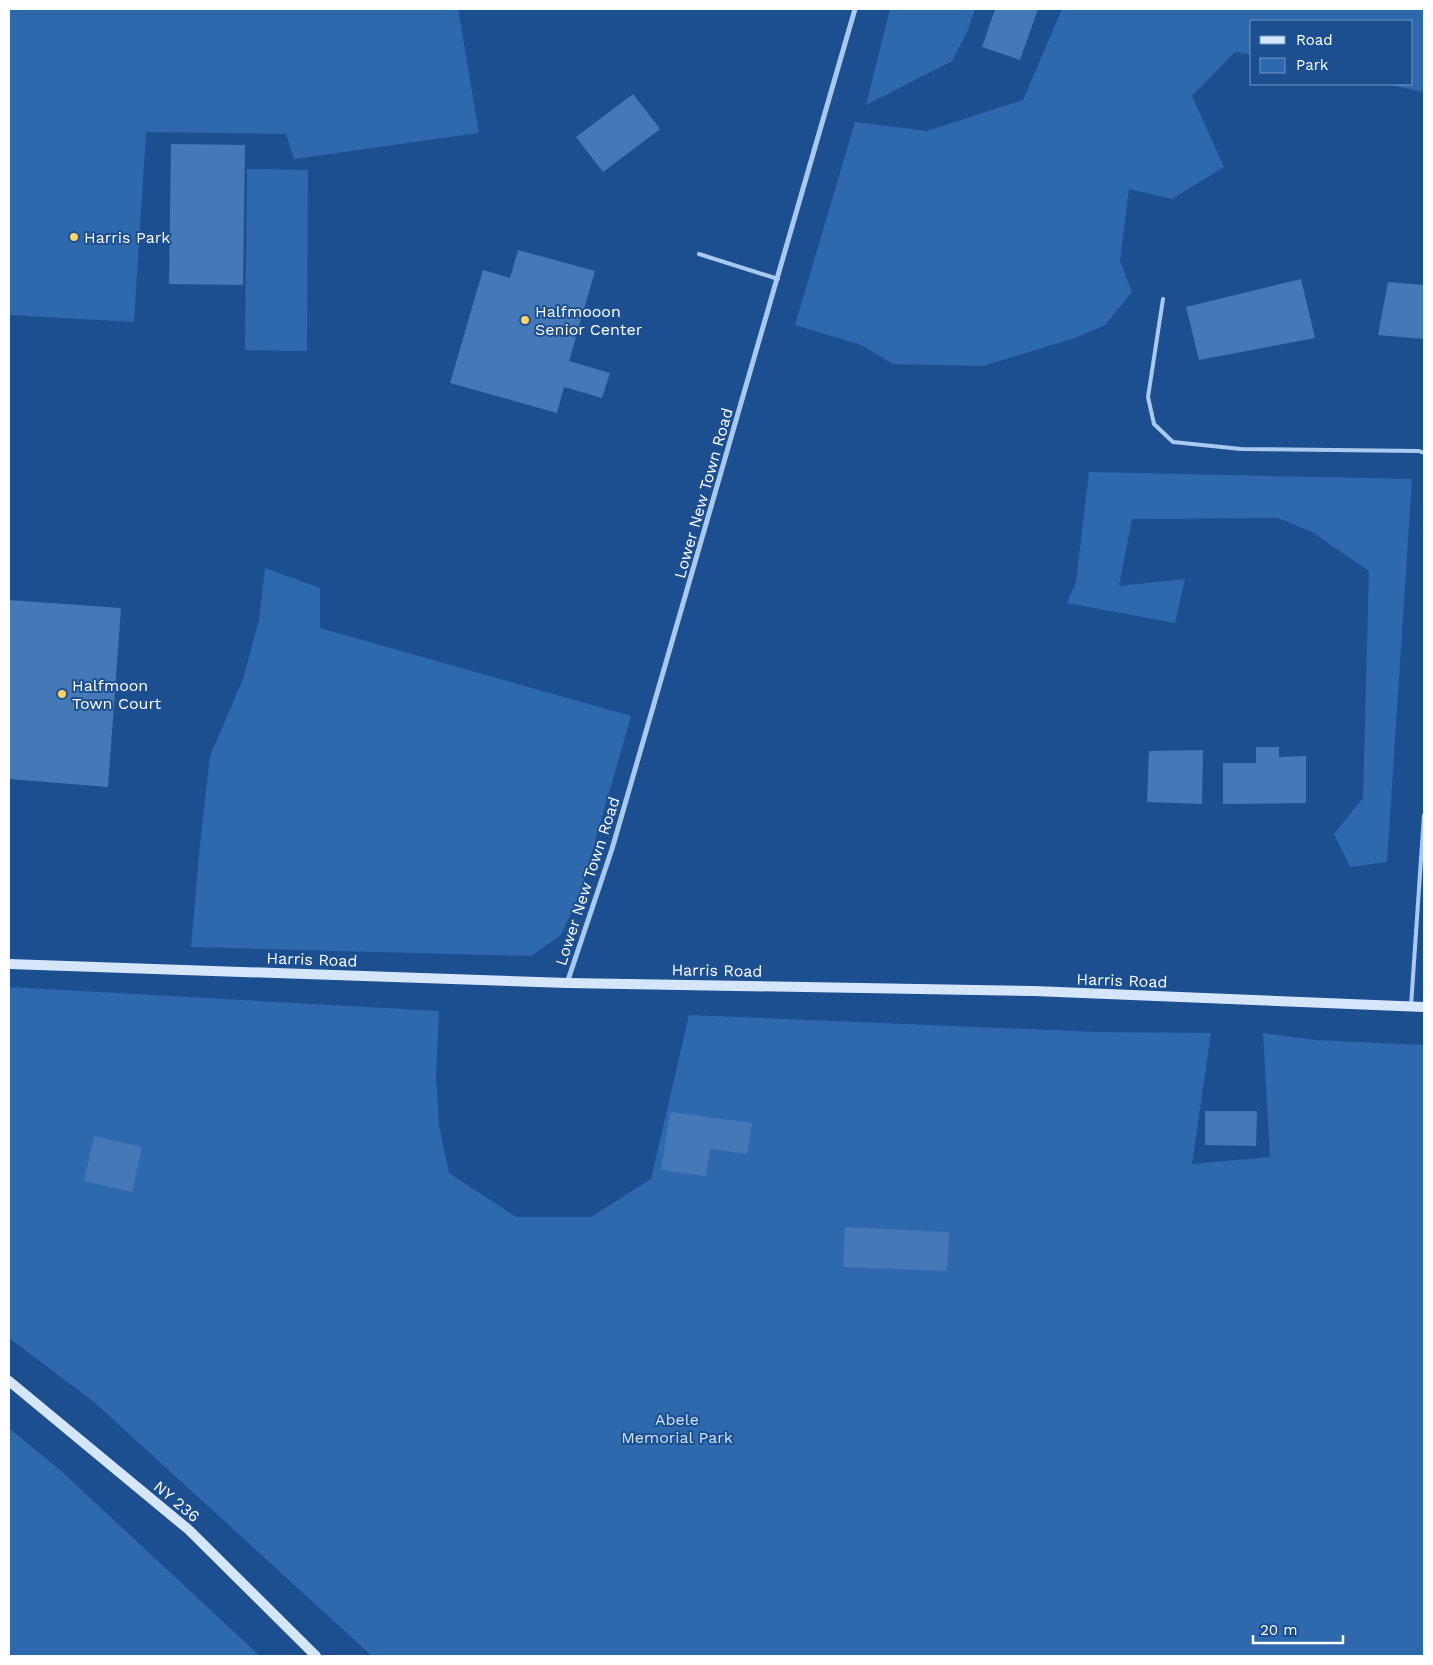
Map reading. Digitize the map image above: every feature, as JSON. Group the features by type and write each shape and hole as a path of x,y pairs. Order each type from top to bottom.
{"street":[{"name":"Lower New Town Road","path":"567,983 612,850 855,9"},
{"name":"Harris Road","path":"9,964 567,983 1034,991 1424,1007"},
{"name":"NY 236","path":"9,1381 189,1530 316,1656"}],"lane":[{"path":"698,254 778,279"},
{"path":"1163,299 1148,397 1154,424 1172,442 1241,449 1419,451 1424,454"},
{"path":"1411,1006 1424,815"}],"green space":[{"name":"Harris Park","path":"9,9 458,9 479,133 294,159 286,134 146,132 134,322 9,315"},
{"path":"890,9 975,9 968,30 952,61 866,105"},
{"path":"1062,9 1424,9 1424,92 1390,85 1413,85 1413,20 1250,20 1250,55 1235,52 1192,96 1224,167 1172,199 1129,189 1120,261 1132,292 1105,325 1075,338 983,366 893,364 861,345 795,325 855,122 927,131 1023,100"},
{"path":"247,169 308,170 307,351 245,350"},
{"path":"1089,472 1412,479 1387,862 1350,867 1334,834 1363,798 1369,571 1312,532 1278,518 1132,519 1119,586 1185,579 1175,623 1067,603 1076,582"},
{"path":"265,568 320,588 320,628 631,716 580,894 561,935 531,956 191,947 210,756 243,679 259,620"},
{"name":"Abele Memorial Park","path":"9,987 439,1011 436,1075 439,1125 449,1173 516,1217 591,1217 651,1179 689,1015 1099,1032 1211,1033 1192,1164 1270,1157 1263,1033 1315,1040 1424,1045 1424,1656 372,1656 94,1402 9,1338"},
{"path":"9,1428 60,1470 260,1656 9,1656"}],"building":[{"path":"995,9 1038,9 1020,60 982,47"},
{"path":"633,94 660,129 603,172 576,137"},
{"path":"171,144 245,145 243,285 169,284"},
{"name":"Halfmooon Senior Center","path":"518,250 595,271 569,361 610,373 602,398 564,387 557,413 450,383 483,270 510,278"},
{"path":"1301,279 1315,338 1199,360 1186,307"},
{"path":"1388,282 1424,285 1424,339 1378,335"},
{"name":"Halfmoon Town Court","path":"9,600 121,608 108,787 9,779"},
{"path":"1256,747 1279,747 1279,757 1306,756 1306,803 1223,804 1223,763 1256,763"},
{"path":"1203,750 1202,804 1147,802 1149,751"},
{"path":"1205,1111 1257,1111 1256,1146 1205,1145"},
{"path":"670,1112 752,1123 747,1154 710,1149 706,1176 661,1170"},
{"path":"94,1136 142,1147 132,1192 84,1181"},
{"path":"845,1227 949,1232 947,1271 843,1267"}],"place":[{"name":"Harris Park","path":"74,237"},
{"name":"Halfmooon Senior Center","path":"525,320"},
{"name":"Halfmoon Town Court","path":"62,694"}]}
